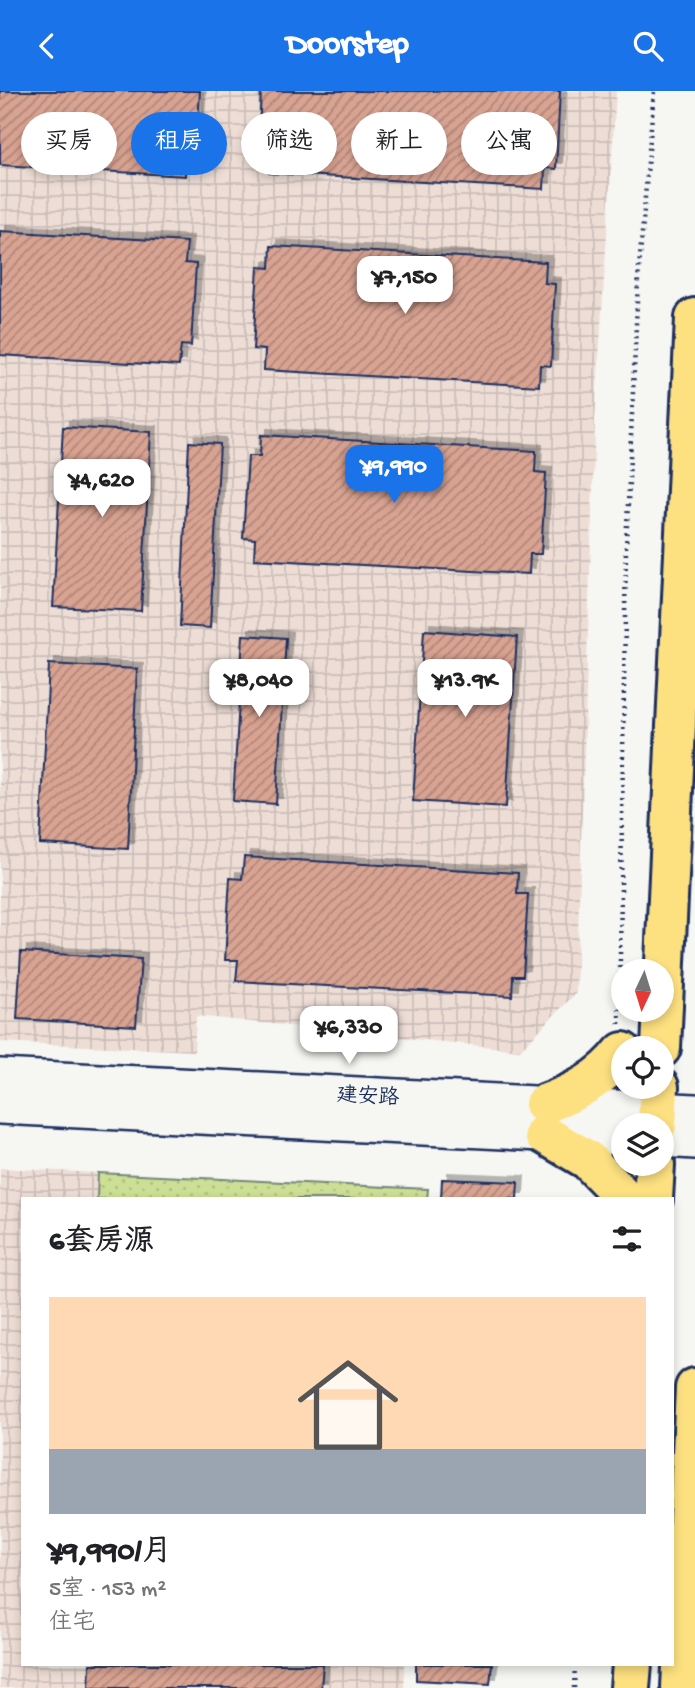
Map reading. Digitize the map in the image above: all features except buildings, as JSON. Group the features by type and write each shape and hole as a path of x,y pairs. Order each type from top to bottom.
{"main road":[{"path":"661,959 695,318"},
{"path":"611,1065 597,1078 571,1094 544,1119 624,1197"},
{"path":"653,1197 654,1176"},
{"path":"681,1688 695,1388"},
{"path":"630,1688 632,1666"}],"street":[{"name":"建安路","path":"0,1077 544,1119 611,1134"},
{"name":"建安路","path":"0,1106 544,1119 611,1117"},
{"name":"建安路","path":"674,1114 695,1112"},
{"name":"建安路","path":"674,1126 695,1141"}],"path":[{"path":"623,1036 626,547 638,280 654,91"},
{"path":"574,1688 575,1666"}],"shaded area":[{"path":"0,91 616,91 595,420 576,993 520,1050 196,1016 194,1051 0,1042"},
{"path":"0,1168 98,1173 97,1197 21,1197 21,1666 405,1666 404,1688 0,1688"}],"green space":[{"path":"98,1173 428,1189 427,1197 97,1197"}]}
